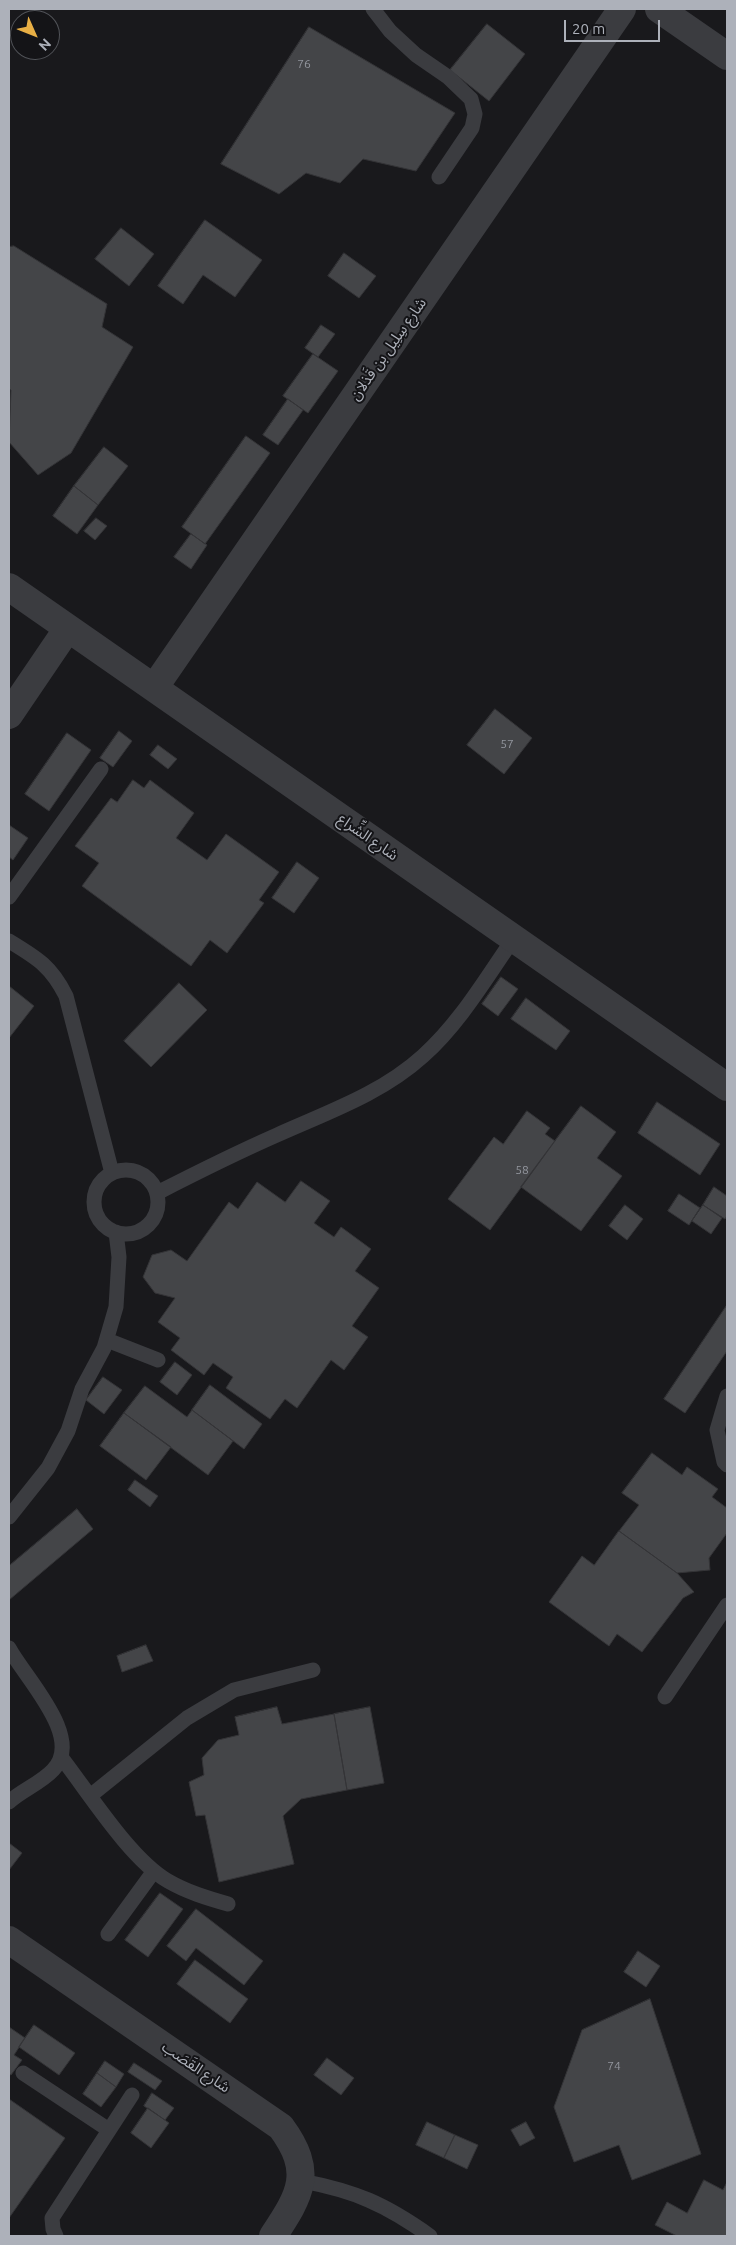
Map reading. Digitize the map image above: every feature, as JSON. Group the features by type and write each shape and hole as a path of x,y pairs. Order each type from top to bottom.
{"street":[{"name":"شارع سِلِيل بن قَذلان","path":"154,688 622,9"},
{"path":"659,9 727,56"},
{"name":"شارع الشِّراع","path":"9,587 727,1087"},
{"path":"9,714 68,628"},
{"name":"شارع القَصَب","path":"9,1940 281,2127 297,2152 302,2181"},
{"path":"273,2236 291,2207 302,2181"}],"lane":[{"path":"373,9 390,31 416,55 448,77 471,99 475,114 472,128 439,177"},
{"path":"9,897 101,768"},
{"path":"157,1193 276,1135 347,1105 383,1086 423,1056 448,1031 514,938"},
{"path":"9,941 46,966 57,977 66,996 112,1173"},
{"path":"132,1170 150,1180 157,1193 157,1209 153,1219 146,1226 132,1232 116,1232 99,1219 94,1199 104,1179 112,1173 132,1170"},
{"path":"9,1517 48,1468 68,1431 82,1389 107,1340 116,1307 120,1257 116,1232"},
{"path":"107,1340 158,1360"},
{"path":"727,1396 718,1430 724,1462 727,1465"},
{"path":"665,1697 727,1605"},
{"path":"9,1648 56,1720 63,1743 61,1757 54,1770 9,1802"},
{"path":"90,1796 186,1718 234,1690 314,1670"},
{"path":"61,1757 113,1827 154,1871 166,1881 198,1896 228,1904"},
{"path":"108,1934 154,1871"},
{"path":"23,2073 109,2130"},
{"path":"56,2236 52,2229 52,2218 132,2094"},
{"path":"302,2181 335,2188 371,2200 430,2236"}],"building":[{"path":"487,24 525,54 489,101 450,70"},
{"path":"309,27 455,113 416,171 363,159 340,183 306,173 279,194 221,164"},
{"path":"205,220 262,260 235,297 203,275 183,304 158,286"},
{"path":"121,228 154,254 129,286 95,259"},
{"path":"14,246 107,304 102,327 133,347 71,453 38,475 9,442 11,390 9,389 9,247"},
{"path":"344,253 376,276 359,298 328,276"},
{"path":"321,325 335,334 318,357 305,348"},
{"path":"313,354 338,371 308,413 283,396"},
{"path":"288,399 303,410 278,445 263,435"},
{"path":"246,436 270,453 205,544 182,527"},
{"path":"104,447 128,466 98,505 74,486"},
{"path":"74,486 98,505 77,534 53,516"},
{"path":"96,518 107,526 95,540 84,531"},
{"path":"191,534 207,545 191,569 174,557"},
{"path":"495,709 532,738 504,774 467,745"},
{"path":"119,731 132,741 113,767 100,758"},
{"path":"67,733 91,750 49,811 25,794"},
{"path":"158,745 177,759 168,769 150,755"},
{"path":"133,780 144,788 150,780 194,813 176,838 207,860 226,834 279,872 259,900 264,903 227,953 210,940 191,966 82,886 99,863 75,846 111,798 117,802"},
{"path":"9,825 28,838 13,860 9,857"},
{"path":"297,862 319,878 294,913 272,898"},
{"path":"501,977 518,989 498,1016 482,1004"},
{"path":"179,983 207,1010 151,1067 124,1041"},
{"path":"9,986 34,1006 9,1038"},
{"path":"526,998 570,1031 556,1050 511,1019"},
{"path":"657,1102 720,1144 700,1175 638,1133"},
{"path":"581,1106 616,1132 597,1158 622,1176 581,1231 521,1187"},
{"path":"527,1111 550,1128 545,1134 555,1141 490,1230 448,1199 494,1137 503,1144"},
{"path":"301,1181 330,1201 314,1223 334,1237 341,1227 371,1249 355,1271 379,1288 352,1326 368,1337 344,1370 331,1360 297,1408 285,1399 270,1419 226,1388 233,1377 213,1363 204,1375 171,1350 180,1338 158,1322 175,1298 155,1293 143,1277 152,1255 171,1250 187,1261 229,1202 238,1209 257,1182 285,1202"},
{"path":"714,1187 727,1196 727,1216 725,1219 703,1205"},
{"path":"679,1194 700,1208 689,1225 668,1211"},
{"path":"625,1205 643,1219 627,1240 609,1226"},
{"path":"703,1205 722,1218 711,1234 692,1221"},
{"path":"727,1305 727,1351 685,1413 664,1399"},
{"path":"175,1362 192,1375 177,1395 160,1382"},
{"path":"103,1377 122,1390 104,1414 86,1400"},
{"path":"210,1385 262,1424 244,1449 192,1410"},
{"path":"145,1386 187,1417 192,1410 233,1441 208,1475 124,1413"},
{"path":"124,1413 171,1447 146,1480 100,1446"},
{"path":"652,1453 682,1475 687,1467 718,1489 712,1497 727,1508 727,1533 709,1558 710,1570 677,1573 619,1531 639,1505 622,1493"},
{"path":"135,1480 158,1496 150,1507 128,1490"},
{"path":"77,1509 93,1529 9,1600 9,1566"},
{"path":"619,1531 677,1573 694,1592 683,1598 642,1652 617,1634 609,1646 549,1602 582,1556 594,1565"},
{"path":"146,1645 153,1661 122,1672 117,1656"},
{"path":"277,1707 282,1724 334,1714 347,1790 301,1799 283,1816 294,1864 219,1882 205,1815 196,1816 189,1782 204,1775 202,1758 218,1740 239,1735 235,1717"},
{"path":"370,1707 384,1783 347,1790 334,1714"},
{"path":"9,1843 22,1853 9,1870"},
{"path":"160,1893 183,1909 148,1957 125,1940"},
{"path":"196,1909 263,1961 244,1985 196,1948 186,1961 167,1946"},
{"path":"638,1951 660,1966 646,1987 624,1972"},
{"path":"195,1960 248,1999 230,2023 177,1984"},
{"path":"650,1999 701,2154 632,2180 619,2145 574,2162 554,2107 582,2030"},
{"path":"34,2025 75,2053 59,2075 19,2047"},
{"path":"9,2027 25,2038 14,2055 22,2060 11,2075 9,2074"},
{"path":"327,2058 354,2078 341,2095 314,2075"},
{"path":"105,2061 124,2074 116,2087 97,2073"},
{"path":"134,2063 162,2081 155,2090 128,2072"},
{"path":"97,2073 116,2087 101,2107 83,2094"},
{"path":"152,2093 174,2108 165,2120 144,2106"},
{"path":"9,2099 65,2138 9,2218"},
{"path":"148,2108 169,2123 151,2148 131,2133"},
{"path":"427,2122 455,2135 444,2158 416,2145"},
{"path":"526,2122 535,2138 520,2146 511,2130"},
{"path":"455,2135 478,2145 467,2169 444,2158"},
{"path":"704,2180 723,2190 727,2182 727,2236 677,2236 655,2225 667,2202 687,2213"}]}
